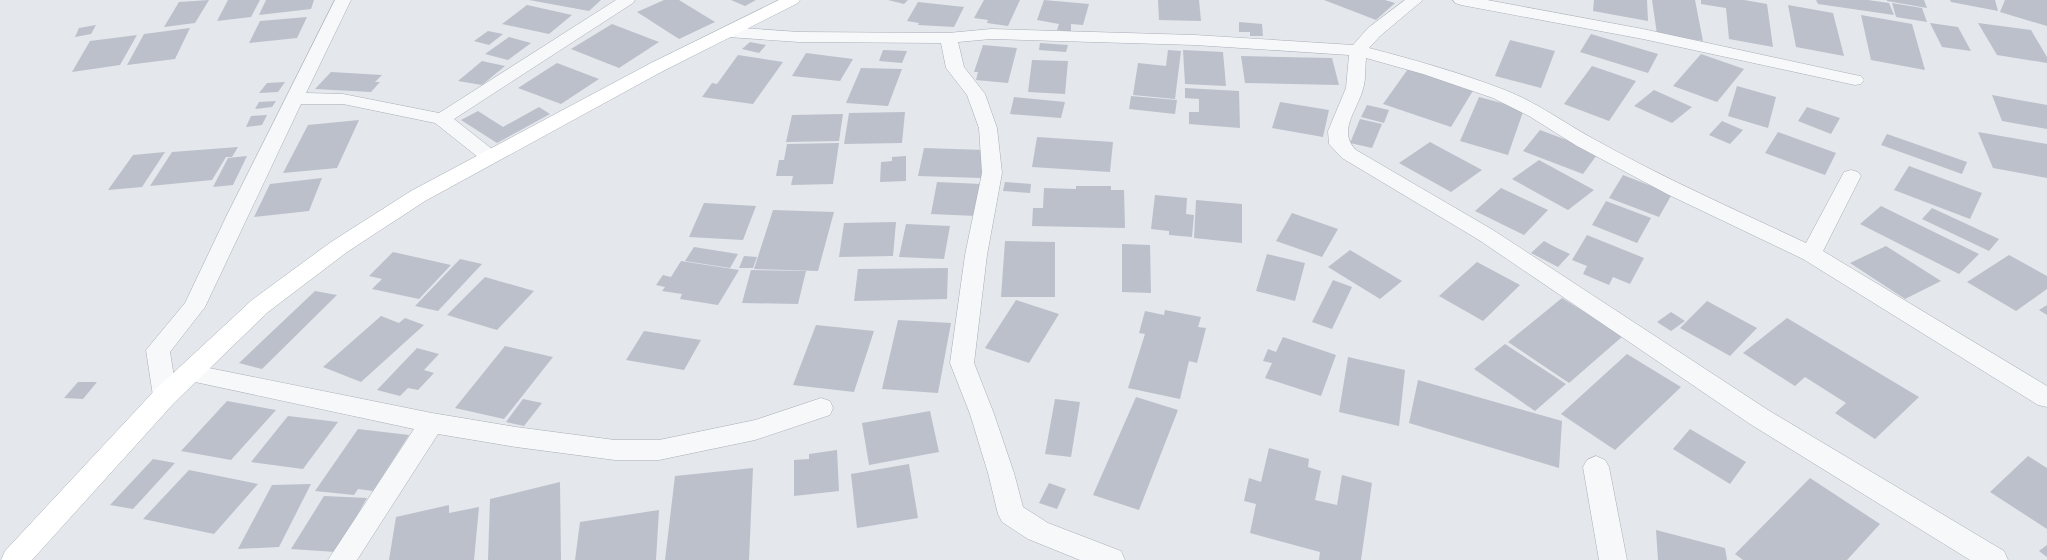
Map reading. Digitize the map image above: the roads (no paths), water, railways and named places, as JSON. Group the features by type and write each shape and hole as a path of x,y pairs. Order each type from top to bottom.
{"street":[{"path":"165,396 158,350 194,308 236,217 343,0"},
{"path":"442,119 627,0"},
{"path":"15,560 165,396 260,306 339,247 418,196 657,68 792,0"},
{"path":"1415,0 1374,32 1358,50 1355,88 1338,131 1339,144 1349,154 1486,235 1759,417 1994,560"},
{"path":"1461,0 1643,34 1855,80"},
{"path":"728,32 799,37 948,38 991,34 1195,40 1358,50 1428,70 1499,94 1536,112 1584,142 1676,190 1811,254 2047,398"},
{"path":"948,38 955,68 976,94 988,128 992,173 976,255 962,362 1001,472 1011,514 1038,531 1111,560"},
{"path":"295,98 342,99 400,109 442,119 490,157"},
{"path":"1811,254 1851,176"},
{"path":"189,373 432,423 516,437 615,450 659,450 755,430 821,408"},
{"path":"342,560 432,423"},
{"path":"1596,467 1613,560"}]}
